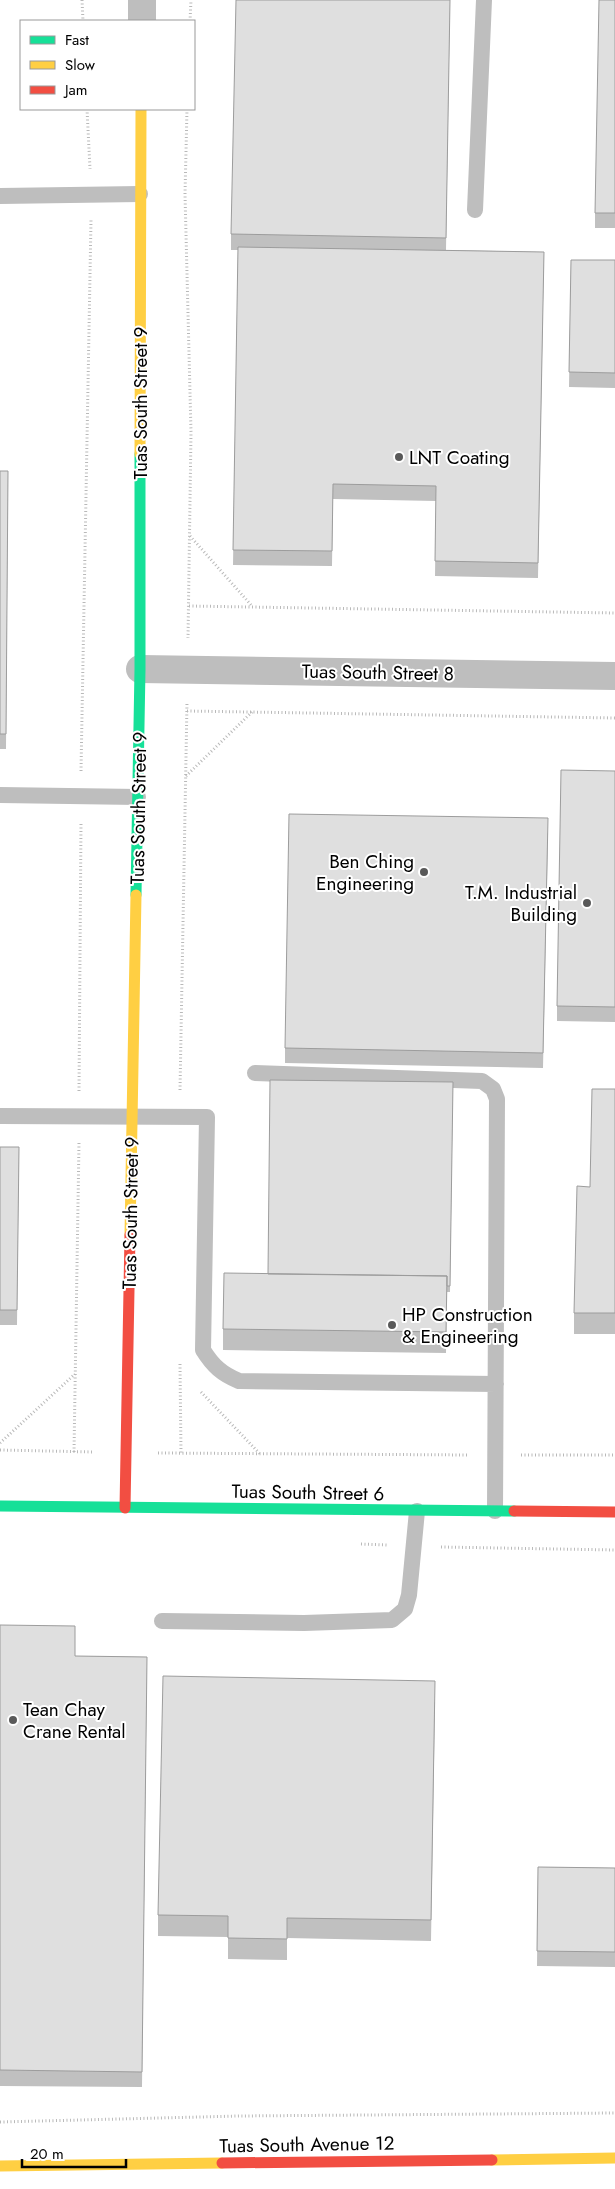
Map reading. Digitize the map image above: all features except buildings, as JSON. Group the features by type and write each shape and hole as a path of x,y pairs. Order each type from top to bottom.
{"street":[{"path":"142,0 142,20"},
{"name":"Tuas South Street 9","path":"125,1508 140,669 141,110"},
{"name":"Tuas South Street 8","path":"140,669 615,676"},
{"name":"Tuas South Street 6","path":"0,1506 615,1512"},
{"name":"Tuas South Avenue 12","path":"0,2166 615,2158"}],"lane":[{"path":"475,210 484,0"},
{"path":"0,196 140,194"},
{"path":"0,795 138,797"},
{"path":"255,1073 482,1080 493,1089 497,1099 495,1511"},
{"path":"0,1116 207,1117 203,1350 212,1365 225,1376 239,1381 496,1384"},
{"path":"162,1621 304,1623 392,1620 405,1609 409,1595 417,1511"}],"path":[{"path":"82,0 83,20"},
{"path":"190,0 190,20"},
{"path":"87,110 91,194"},
{"path":"180,1117 191,432 185,194 188,110"},
{"path":"189,535 253,607"},
{"path":"189,606 615,613"},
{"path":"187,711 615,718"},
{"path":"186,776 252,712"},
{"path":"180,1360 181,1453"},
{"path":"180,1370 187,1377"},
{"path":"0,1443 76,1374"},
{"path":"200,1391 260,1454"},
{"path":"0,1450 126,1453 615,1455"},
{"path":"0,2122 239,2116 615,2113"}],"traffic: fast":[{"path":"136,895 140,669 140,454"},
{"path":"0,1506 514,1511"}],"traffic: slow":[{"path":"140,454 141,110"},
{"path":"130,1235 136,895"},
{"path":"492,2160 615,2158"},
{"path":"0,2166 222,2163"}],"traffic: jam":[{"path":"125,1508 130,1235"},
{"path":"514,1511 615,1512"},
{"path":"222,2163 492,2160"}],"place":[{"name":"LNT Coating","path":"399,457"},
{"name":"Ben Ching Engineering","path":"424,872"},
{"name":"T.M. Industrial Building","path":"587,903"},
{"name":"HP Construction & Engineering","path":"392,1325"},
{"name":"Tean Chay Crane Rental","path":"13,1720"}]}
